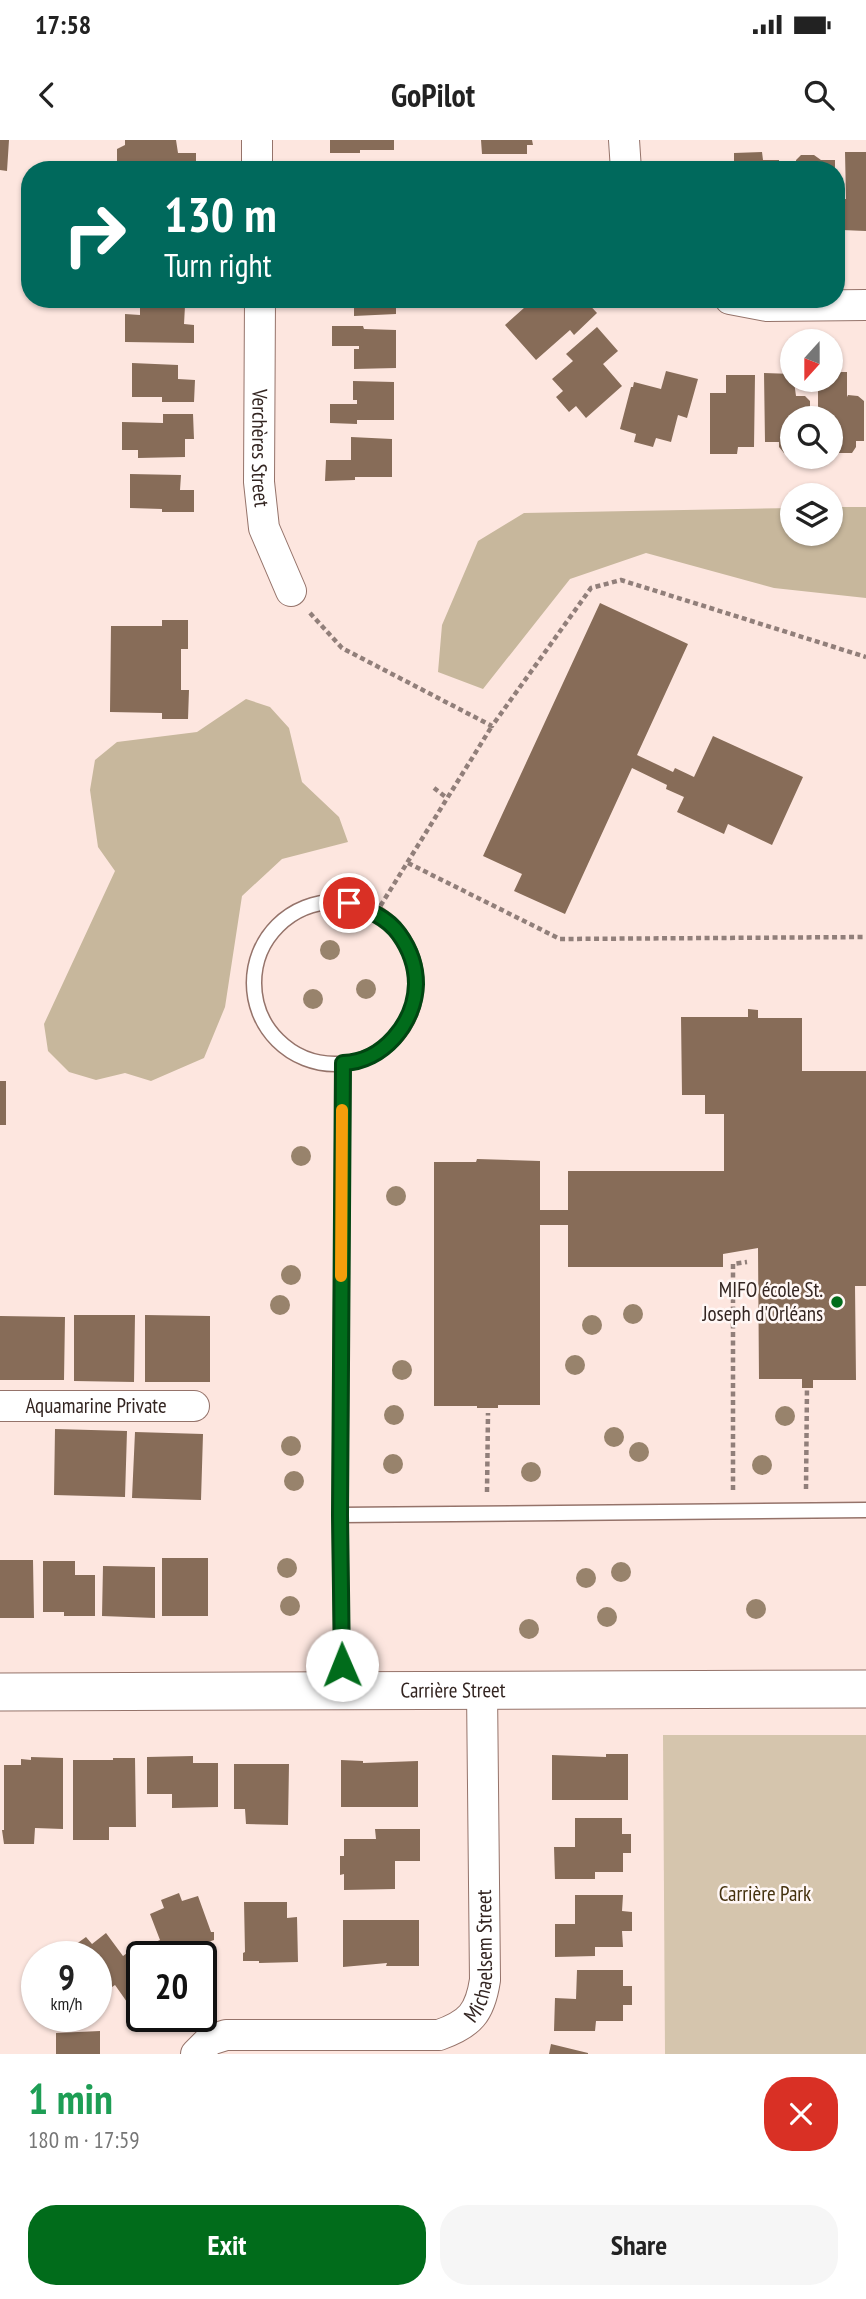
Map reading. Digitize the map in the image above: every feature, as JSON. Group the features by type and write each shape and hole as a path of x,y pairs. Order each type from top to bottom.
{"street":[{"path":"257,140 257,161"},
{"path":"624,140 625,161"},
{"path":"845,305 866,305"},
{"name":"Verchères Street","path":"260,308 260,482 264,528 291,591"},
{"name":"Aquamarine Private","path":"0,1406 194,1406"},
{"name":"Michaelsem Street","path":"196,2054 210,2040 226,2035 439,2035 459,2028 474,2015 482,2000 485,1980 482,1689"},
{"name":"Carrière Street","path":"0,1692 866,1689"}],"lane":[{"path":"321,903 349,903 376,913 397,932 411,956 416,984 411,1011 397,1036 376,1054 352,1063 326,1064 302,1057 280,1044 264,1023 255,999 254,974 261,949 275,928 295,912 321,903"},
{"path":"342,1691 340,1515 343,1063"},
{"path":"340,1515 866,1510"}],"path":[{"path":"376,913 492,726 591,588 621,580 866,657"},
{"path":"291,591 342,648 492,726"},
{"path":"434,788 447,798"},
{"path":"408,863 561,939 866,937"},
{"path":"731,1512 733,1264 747,1262"},
{"path":"804,1511 807,1387"},
{"path":"486,1513 488,1413"}],"green space":[{"name":"Carrière Park","path":"663,1735 866,1735 866,2054 665,2054"}],"shaded area":[{"path":"843,507 866,507 866,598 774,588 646,553 570,579 483,689 438,672 442,625 478,541 524,513 780,508 780,546 843,546"},
{"path":"246,699 270,707 289,728 302,782 339,817 348,842 282,859 242,896 225,1007 204,1058 151,1081 125,1073 96,1080 69,1072 48,1051 44,1024 115,871 98,847 90,790 95,760 117,742 197,732"}],"building":[{"path":"0,140 9,140 7,171 0,170"},
{"path":"125,140 176,140 178,153 196,153 196,161 117,161 117,149 125,145"},
{"path":"330,140 394,140 394,150 330,153"},
{"path":"481,140 532,140 533,145 527,145 527,154 482,154"},
{"path":"762,152 763,160 779,161 734,161 734,153"},
{"path":"845,152 866,152 866,231 845,230"},
{"path":"801,155 814,155 821,160 835,161 796,161"},
{"path":"140,308 185,308 184,324 194,325 194,343 125,342 125,314 140,315"},
{"path":"354,308 396,308 396,314 354,316"},
{"path":"524,308 592,308 597,313 574,335 570,330 536,360 505,325"},
{"path":"332,326 396,330 396,368 354,369 354,349 359,349 359,346 332,346"},
{"path":"597,327 618,351 603,364 622,386 586,418 576,406 569,412 556,397 563,391 552,379 573,361 566,354"},
{"path":"132,363 178,365 178,379 195,380 194,402 162,402 162,397 132,397"},
{"path":"666,371 698,379 687,418 678,415 671,442 656,438 653,447 634,442 636,434 620,429 631,387 634,382 661,389"},
{"path":"844,372 847,372 847,397 858,396 864,401 864,441 856,441 852,453 843,453 843,406 818,406 818,392 844,392"},
{"path":"764,373 780,374 780,392 795,392 796,396 805,396 810,401 810,406 780,406 780,448 779,442 765,442"},
{"path":"726,375 755,375 754,447 738,447 737,454 710,454 710,393 726,393"},
{"path":"353,381 394,382 394,420 357,420 357,424 330,423 330,404 357,404 357,400 353,400"},
{"path":"163,414 193,414 194,439 185,439 185,457 138,458 138,450 122,450 122,422 163,423"},
{"path":"351,437 392,439 392,477 355,477 355,480 325,481 326,460 351,460"},
{"path":"130,474 181,475 180,490 194,490 194,512 130,508"},
{"path":"600,603 688,644 637,755 673,772 675,768 694,777 713,736 803,777 772,845 728,824 724,834 677,812 684,797 666,789 667,785 632,768 565,914 514,891 522,874 483,856"},
{"path":"162,620 188,620 188,649 181,649 181,690 189,690 188,719 162,719 162,713 110,712 111,626 162,626"},
{"path":"748,1009 758,1010 758,1018 802,1018 802,1071 866,1071 866,1286 855,1286 856,1380 813,1380 813,1388 802,1388 802,1379 759,1379 758,1248 723,1254 723,1267 568,1267 568,1225 540,1225 540,1405 498,1405 498,1408 434,1406 434,1162 476,1162 477,1159 540,1161 540,1210 568,1210 568,1171 724,1171 724,1114 705,1114 705,1095 682,1095 681,1017 748,1017"},
{"path":"0,1081 6,1081 6,1125 0,1125"},
{"path":"74,1315 135,1315 134,1382 74,1381"},
{"path":"145,1315 210,1316 210,1382 145,1382"},
{"path":"0,1316 65,1317 64,1380 0,1380"},
{"path":"55,1429 127,1431 125,1497 54,1495"},
{"path":"135,1432 203,1434 201,1500 132,1498"},
{"path":"162,1558 208,1558 208,1616 162,1616"},
{"path":"0,1560 33,1560 34,1618 0,1618"},
{"path":"43,1561 75,1561 75,1575 95,1575 95,1616 64,1616 64,1612 43,1612"},
{"path":"103,1566 155,1567 155,1618 102,1616"},
{"path":"606,1754 628,1754 628,1800 552,1800 552,1755 606,1757"},
{"path":"193,1756 193,1763 218,1763 218,1807 172,1808 172,1794 147,1794 147,1757"},
{"path":"31,1757 63,1758 63,1829 35,1828 34,1844 4,1844 4,1765 21,1765 21,1759 31,1760"},
{"path":"135,1758 136,1827 109,1827 109,1840 73,1840 73,1760"},
{"path":"341,1760 363,1763 418,1761 418,1807 341,1807"},
{"path":"234,1764 289,1764 288,1825 246,1824 245,1809 234,1809"},
{"path":"575,1818 622,1818 622,1834 631,1834 631,1853 623,1853 623,1872 595,1872 595,1879 555,1879 554,1847 575,1847"},
{"path":"375,1829 420,1829 420,1861 395,1861 395,1889 344,1890 344,1874 340,1875 340,1856 344,1856 344,1839 376,1839"},
{"path":"179,1893 182,1901 198,1896 211,1932 214,1932 214,1940 158,1941 160,1940 150,1914 164,1908 161,1900"},
{"path":"575,1895 623,1895 622,1911 632,1912 632,1931 622,1931 623,1947 595,1947 595,1956 555,1957 555,1924 575,1924"},
{"path":"244,1902 287,1902 287,1918 297,1917 298,1962 243,1961"},
{"path":"343,1920 419,1920 419,1966 386,1966 387,1963 343,1967"},
{"path":"106,1933 112,1941 96,1941"},
{"path":"112,1941 123,1956 126,1954 126,2001 115,1985 112,1987"},
{"path":"577,1970 623,1970 623,1986 632,1986 632,2005 623,2005 623,2021 596,2021 595,2031 554,2031 555,1998 576,1999"},
{"path":"100,2032 100,2054 56,2054 56,2033"},
{"path":"551,2044 588,2053 588,2054 549,2054"}],"slow traffic":[{"path":"341,1276 342,1110"}],"place":[{"name":"MIFO école St. Joseph d'Orléans","path":"837,1302"}],"route":[{"path":"342,1665 340,1515 343,1063 352,1063 376,1054 397,1036 411,1011 416,984 411,956 397,932 376,913 349,903"}]}
